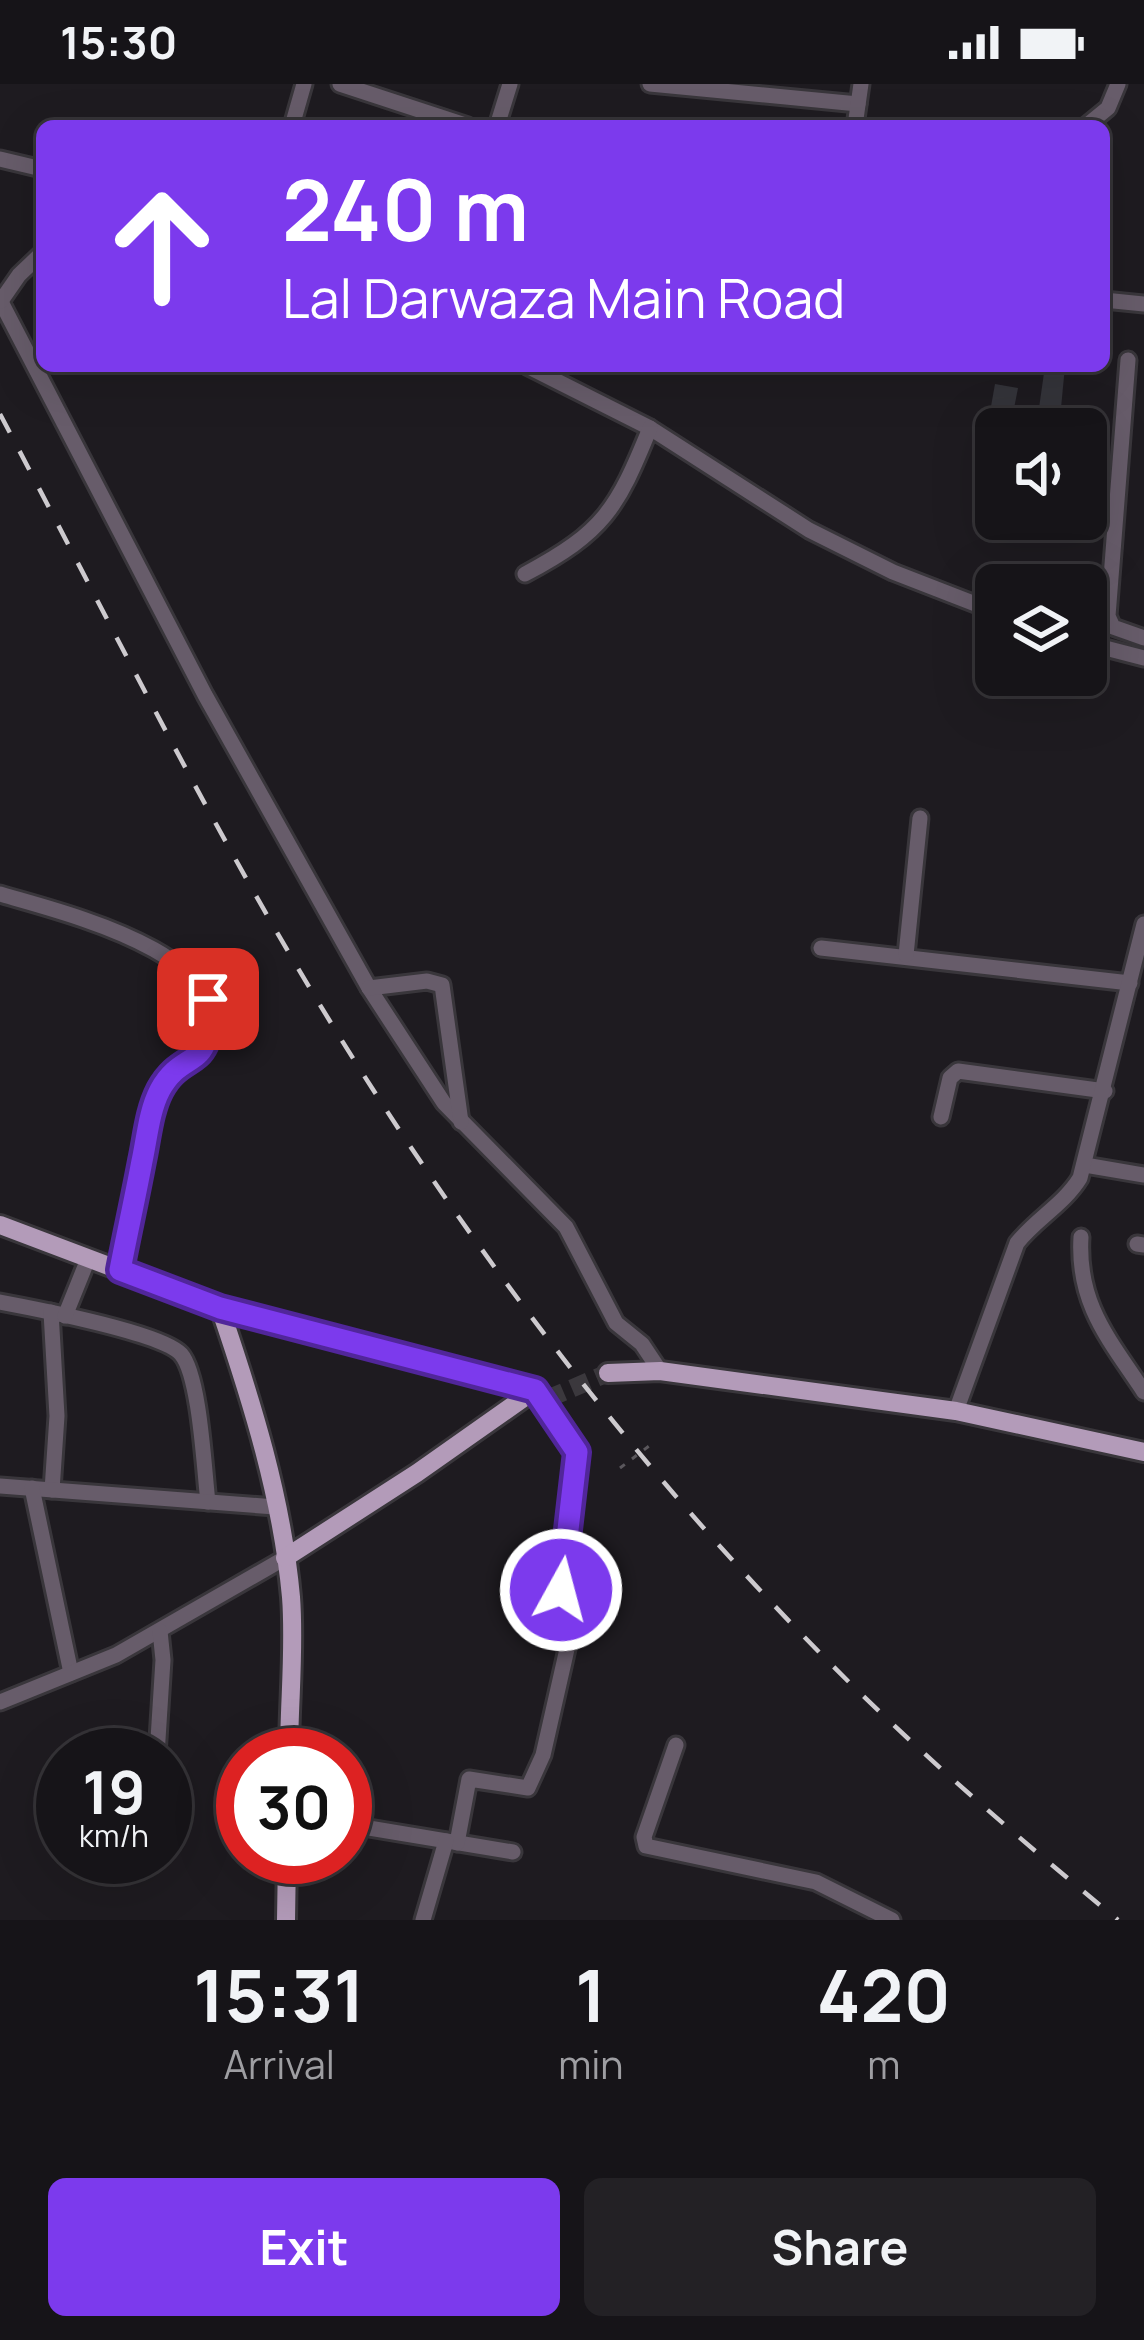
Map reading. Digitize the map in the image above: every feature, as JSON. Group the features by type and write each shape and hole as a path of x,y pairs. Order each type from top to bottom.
{"main road":[{"path":"0,1225 220,1308 541,1395"},
{"path":"220,1308 258,1422 285,1558 291,1600 289,1728"},
{"path":"608,1373 660,1371 956,1411 1144,1452"},
{"path":"285,1558 541,1395"},
{"path":"286,1920 287,1884"}],"street":[{"path":"294,120 304,84"},
{"path":"340,84 390,92 454,120"},
{"path":"499,120 510,84"},
{"path":"650,84 858,104"},
{"path":"856,120 861,84"},
{"path":"1094,120 1108,109 1118,84"},
{"path":"0,159 36,168"},
{"path":"36,259 0,300 36,369"},
{"path":"1110,301 1144,304"},
{"path":"1128,360 1108,616 1113,628 1144,638"},
{"path":"37,372 205,694 369,988 443,1103 566,1227 616,1323 642,1345 660,1371"},
{"path":"539,372 650,428 824,538 931,589 975,604"},
{"path":"525,574 562,554 604,521 650,428"},
{"path":"1107,648 1144,658"},
{"path":"906,955 920,818"},
{"path":"0,894 136,940 193,977 208,999 206,1045 166,1079 152,1111 120,1270"},
{"path":"956,1411 1017,1243 1070,1195 1085,1166 1144,924"},
{"path":"821,948 1130,983"},
{"path":"369,988 428,981 442,985 461,1122"},
{"path":"941,1117 950,1078 958,1071 1105,1091"},
{"path":"1085,1166 1144,1175"},
{"path":"1081,1237 1085,1295 1102,1330 1144,1392"},
{"path":"52,1490 58,1314 88,1258"},
{"path":"0,1302 172,1346 182,1354 196,1400 208,1502"},
{"path":"423,1920 469,1779 528,1788 543,1755 567,1649 555,1636 577,1452 541,1395"},
{"path":"0,1486 275,1507"},
{"path":"32,1488 71,1673"},
{"path":"0,1702 116,1655 285,1558"},
{"path":"159,1728 160,1631"},
{"path":"676,1745 644,1837 646,1846 815,1882 892,1920"},
{"path":"372,1829 513,1852"}],"path":[{"path":"620,1468 653,1443"}],"building":[{"path":"1044,372 1064,372 1061,408 1039,408"},
{"path":"995,384 1018,388 1014,408 991,408"}],"tunnel":[{"path":"547,1399 608,1373"}],"railway":[{"path":"0,414 272,924 372,1088 527,1310 697,1521 820,1653 966,1791 1118,1920"}],"route":[{"path":"208,999 206,1045 166,1079 158,1092 120,1270 220,1308 535,1390 577,1452 561,1590"}]}
